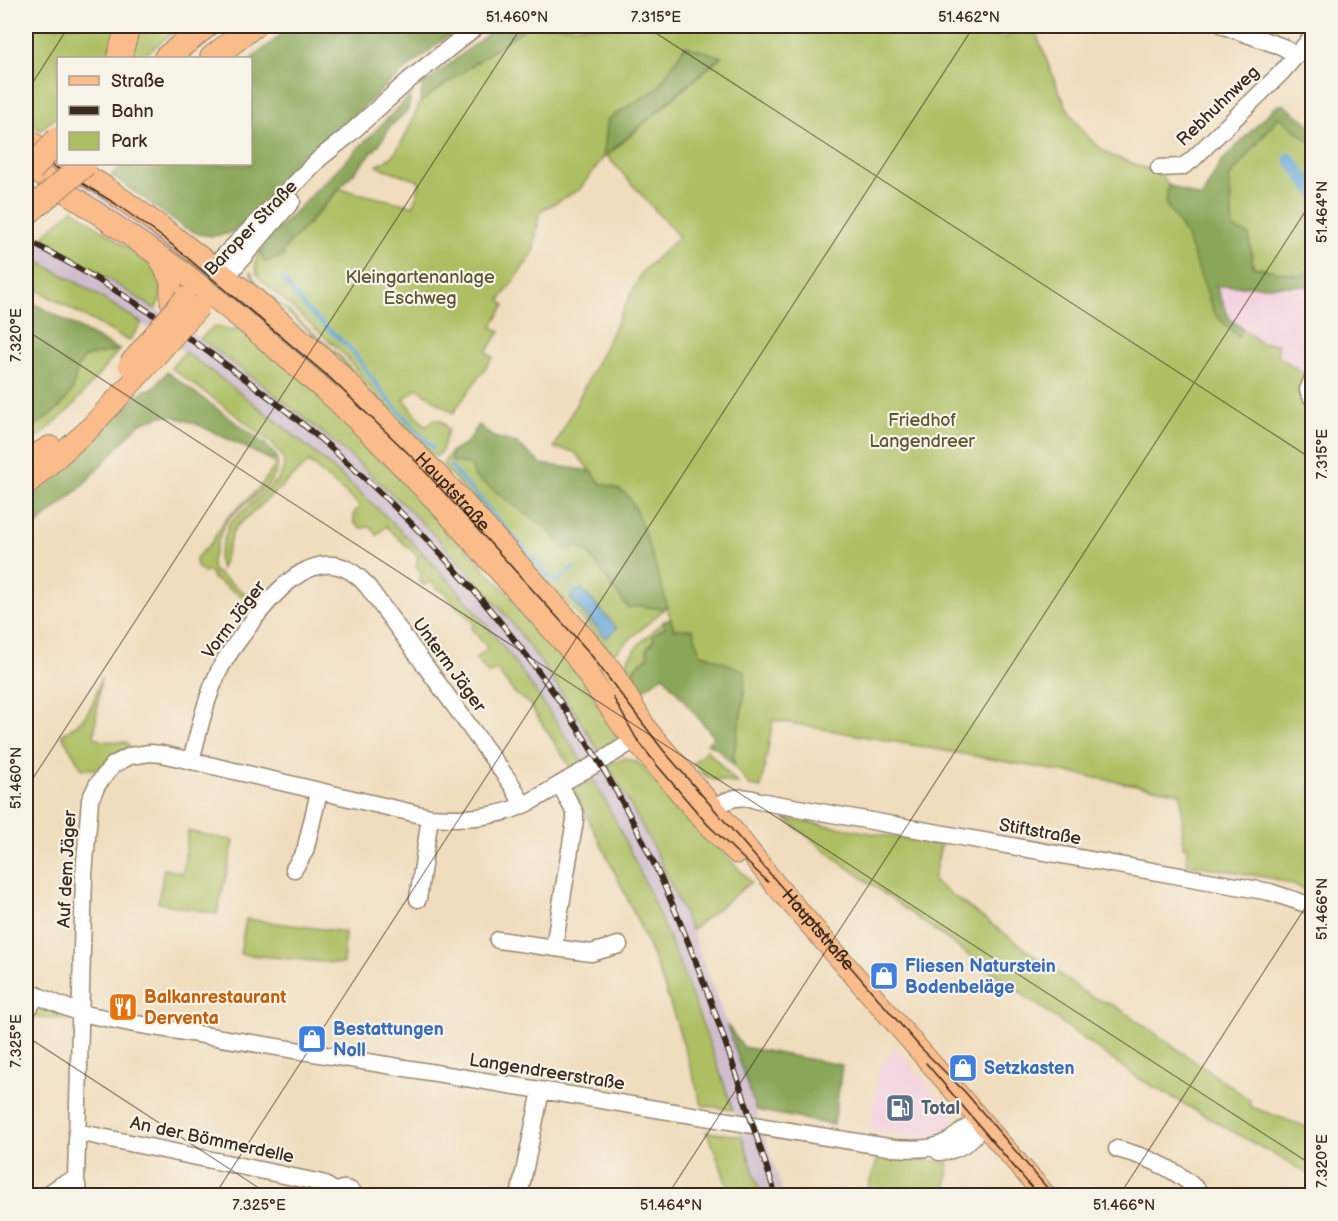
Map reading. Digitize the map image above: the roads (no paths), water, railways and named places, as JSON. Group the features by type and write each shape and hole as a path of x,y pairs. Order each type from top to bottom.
{"highway":[{"path":"119,57 128,26"},
{"path":"167,57 206,26"},
{"path":"213,57 253,26"},
{"path":"27,171 57,140"},
{"path":"27,171 57,148"},
{"path":"26,214 84,165"},
{"path":"26,462 50,448"}],"main road":[{"path":"26,139 57,158"},
{"name":"Hauptstraße","path":"69,165 133,206 250,295 335,369 449,486 610,668 641,735 716,818 733,849 775,884 1046,1196"},
{"path":"27,171 49,180 157,254 168,273 195,298"},
{"name":"Baroper Straße","path":"26,485 87,430 135,369 220,272"},
{"name":"Hauptstraße","path":"195,298 245,322 337,401 376,439 438,503 573,653 622,725 641,735"},
{"name":"Baroper Straße","path":"169,329 188,330 200,319 195,298"},
{"name":"Baroper Straße","path":"26,470 135,369"}],"street":[{"name":"Baroper Straße","path":"220,272 326,163 345,138 409,80 477,26"},
{"name":"Rebhuhnweg","path":"1224,26 1283,47 1296,56"},
{"name":"Rebhuhnweg","path":"1159,168 1182,167 1192,160 1296,56 1312,37"},
{"name":"Vorm Jäger","path":"191,761 204,707 228,654 259,613 285,585 308,568 328,565"},
{"name":"Unterm Jäger","path":"328,565 347,569 364,582 512,785 523,805"},
{"name":"Auf dem Jäger","path":"77,1188 84,875 90,800 97,785 113,765 130,756 150,753 430,817 461,818 490,815 523,805 641,735"},
{"path":"554,947 575,820 575,813 560,785"},
{"path":"294,869 305,851 319,792"},
{"name":"Stiftstraße","path":"716,818 735,797 750,798 1270,892 1312,906"},
{"path":"418,899 430,817"},
{"path":"498,940 596,954 619,945"},
{"path":"26,1014 31,993"},
{"name":"Langendreerstraße","path":"31,993 80,1013 130,1023 882,1146 924,1149 948,1141 968,1126 983,1123"},
{"path":"519,1196 541,1091"},
{"name":"An der Bömmerdelle","path":"77,1132 322,1183 336,1194 346,1188 353,1191 356,1196"},
{"path":"1117,1149 1139,1155 1174,1172 1203,1196"},
{"path":"45,1196 63,1184 77,1188"}],"water":[{"path":"581,588 617,628 606,638 570,598"}],"waterway":[{"path":"1290,159 1312,190"},
{"path":"283,279 307,310 351,349 385,396 433,448"},
{"path":"450,466 554,582 574,567"},
{"path":"572,589 579,597"}],"tram line":[{"path":"26,149 116,204 165,239 329,377 412,457 588,651 663,750 920,1047 965,1092 1054,1196"},
{"path":"613,697 636,738 656,764 708,825 768,882"},
{"path":"926,1063 1039,1196"}],"railway":[{"path":"26,240 97,279 166,323 242,377 315,434 384,497 449,563 510,634 565,708 614,787 657,870 707,990 776,1196"}],"place":[{"name":"Fliesen Naturstein Bodenbeläge","path":"884,976"},
{"name":"Balkanrestaurant Derventa","path":"123,1007"},
{"name":"Bestattungen Noll","path":"312,1039"},
{"name":"Setzkasten","path":"963,1068"},
{"name":"Total","path":"900,1108"}],"park label":[{"name":"Kleingartenanlage Eschweg","path":"420,287"},
{"name":"Friedhof Langendreer","path":"922,430"}]}
